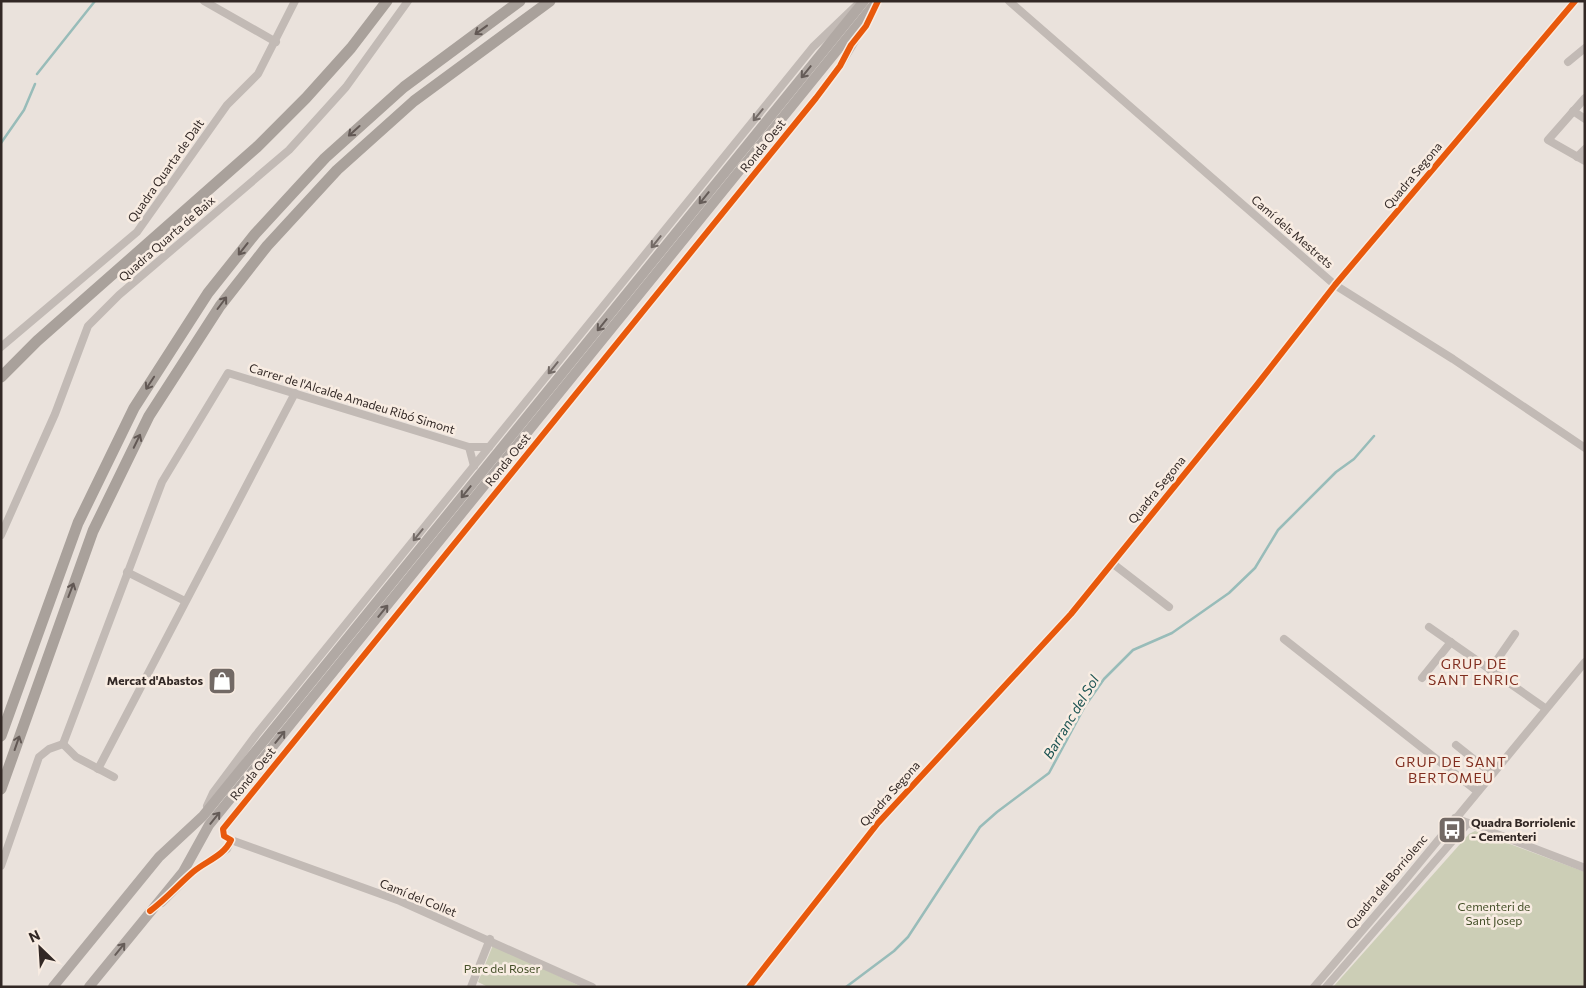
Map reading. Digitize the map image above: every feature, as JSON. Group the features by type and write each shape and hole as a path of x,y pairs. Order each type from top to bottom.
{"highway":[{"path":"1,377 37,341 257,147 306,98 351,48 386,1"},
{"path":"1,736 78,523 134,408 208,293 255,234 325,158 404,87 520,1"},
{"path":"1,789 93,531 149,416 220,306 267,246 337,170 414,101 550,1"}],"main road":[{"name":"Ronda Oest","path":"53,987 159,857 203,816 862,1"},
{"name":"Ronda Oest","path":"89,987 182,872 209,825 877,1"}],"street":[{"path":"204,1 276,42"},
{"name":"Quadra Quarta de Dalt","path":"1,347 137,232 227,105 258,74 276,42 295,1"},
{"name":"Quadra Quarta de Baix","path":"1,535 55,414 88,326 119,295 289,150 346,87 408,1"},
{"name":"Ronda Oest","path":"203,816 213,792 241,758 256,735 814,47 862,1"},
{"name":"Ronda Oest","path":"150,912 170,896 194,871 227,848 231,840 224,836 223,829 810,106 840,66 851,45 866,26 877,1"},
{"name":"Camí dels Mestrets","path":"1009,1 1335,285 1453,359 1585,448"},
{"name":"Quadra Segona","path":"749,987 878,822 1001,692 1071,614 1335,285 1575,1"},
{"path":"1568,62 1585,48"},
{"path":"1585,98 1548,140 1581,159 1585,149"},
{"path":"1573,111 1585,119"},
{"name":"Carrer de l'Alcalde Amadeu Ribó Simont","path":"127,572 162,482 228,373 469,447 490,446"},
{"path":"98,769 295,393"},
{"path":"469,447 474,466"},
{"path":"1112,563 1169,607"},
{"path":"1,866 39,757 49,749 63,744 127,572 185,601"},
{"path":"1429,627 1545,708"},
{"path":"1490,670 1516,634"},
{"path":"1284,639 1477,791"},
{"path":"1422,678 1451,642"},
{"name":"Quadra del Borriolenc","path":"1314,987 1402,884 1545,708 1585,662"},
{"path":"63,744 76,756 114,777"},
{"path":"1456,745 1492,773"},
{"path":"1455,818 1585,868"},
{"path":"1326,987 1468,823"},
{"name":"Camí del Collet","path":"231,840 400,901 490,939 592,987"},
{"path":"480,987 472,985 490,939"}],"green space":[{"name":"Cementeri de Sant Josep","path":"1475,831 1585,872 1585,987 1333,987 1469,834"},
{"name":"Parc del Roser","path":"493,945 582,987 488,987 478,982"}],"waterway":[{"path":"37,74 95,1"},
{"path":"1,143 24,110 35,84"},
{"name":"Barranc del Sol","path":"846,987 894,951 908,937 980,827 1049,773 1085,706 1104,679 1133,650 1172,633 1229,593 1255,568 1278,530 1336,472 1354,459 1374,436"}],"cycle path":[{"path":"150,911 193,872 228,846 231,840 224,836 223,829 816,98 866,26 878,1"},
{"path":"749,987 878,823 1071,614 1256,386 1335,285 1575,1"}],"place":[{"name":"Mercat d'Abastos","path":"222,681"},
{"name":"Quadra Borriolenic - Cementeri","path":"1452,830"}],"district":[{"name":"GRUP DE SANT ENRIC","path":"1474,672"},
{"name":"GRUP DE SANT BERTOMEU","path":"1451,770"}]}
